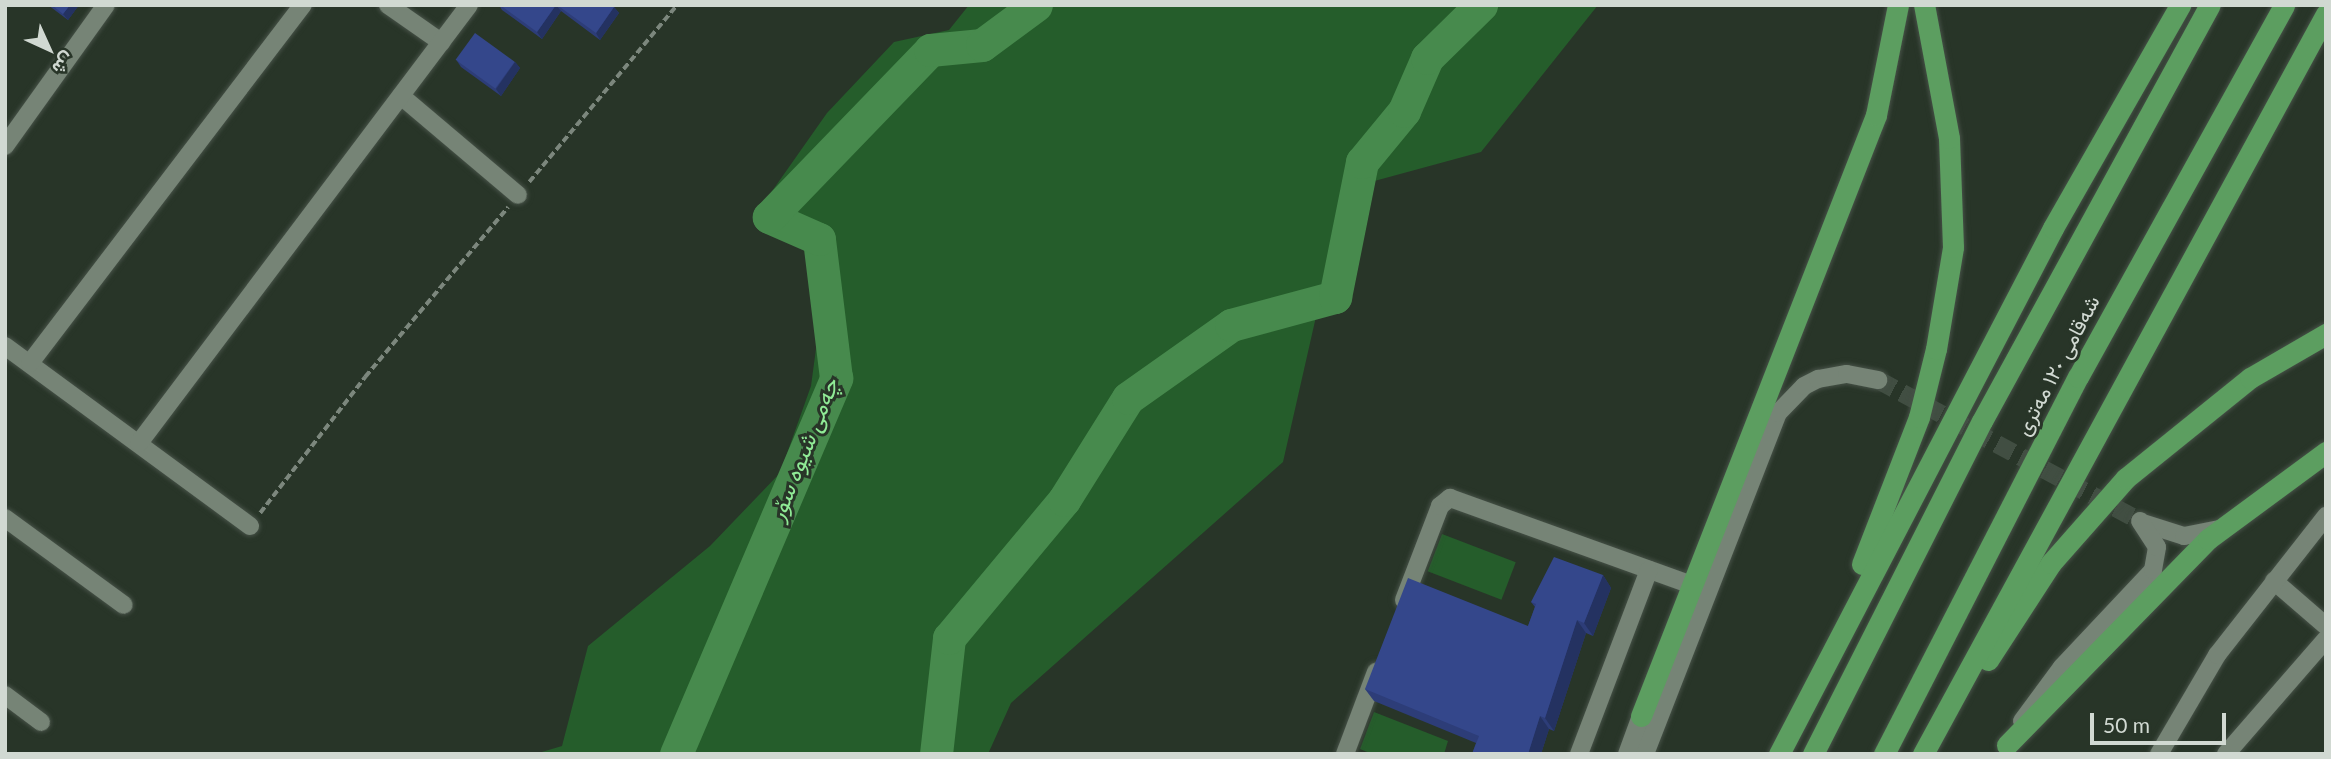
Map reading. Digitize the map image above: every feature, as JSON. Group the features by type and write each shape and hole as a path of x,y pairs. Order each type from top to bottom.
{"highway":[{"path":"1642,716 1877,115 1898,5"},
{"path":"1767,754 1891,496 1936,349 1953,247 1954,197 1942,86 1924,5"},
{"path":"1779,754 2053,228 2180,5"},
{"name":"شەقامی ١٢٠ مەتری","path":"1813,754 1989,410 2210,5"},
{"name":"شەقامی ١٢٠ مەتری","path":"1884,754 2078,377 2284,5"},
{"path":"1923,754 2326,14"},
{"path":"1936,754 2024,598 2102,501 2218,401 2326,334"},
{"path":"2005,750 2164,581 2221,529 2326,452"}],"street":[{"path":"5,146 106,5"},
{"path":"30,363 303,5"},
{"path":"388,5 442,42"},
{"path":"139,443 469,5"},
{"path":"401,96 518,195"},
{"path":"5,346 250,526"},
{"path":"1645,754 1778,413 1790,398 1818,379 1847,374 1878,380"},
{"path":"1395,623 1440,506 1451,498 1692,585"},
{"path":"2158,754 2217,656 2326,516"},
{"path":"5,517 124,605"},
{"path":"2005,750 2054,678 2153,570 2157,547 2140,521 2184,536 2221,529"},
{"path":"1579,754 1649,570"},
{"path":"2274,581 2326,626"},
{"path":"2226,754 2326,639"},
{"path":"1345,754 1385,649"},
{"path":"5,695 41,722"},
{"path":"1627,754 1642,716"}],"path":[{"path":"250,526 365,377 677,5"}],"green space":[{"path":"969,5 1598,5 1481,152 1345,189 1283,462 1011,703 988,754 535,754 562,746 588,646 710,546 780,473 811,386 826,274 770,194 827,113 894,42 949,30"},
{"path":"1442,534 1516,562 1501,600 1428,571"},
{"path":"1374,712 1448,741 1444,754 1372,754 1360,749"}],"building":[{"path":"52,5 70,5 63,14"},
{"path":"500,5 556,5 537,32"},
{"path":"557,5 612,5 614,7 596,33"},
{"path":"475,33 515,62 495,88 456,60"},
{"path":"1554,557 1603,575 1584,623 1577,620 1545,718 1540,716 1528,754 1472,754 1479,736 1365,689 1408,578 1528,626 1536,604 1531,602"}],"waterway":[{"name":"چەمی شیوە سۆر","path":"676,754 836,378 819,239 769,217 930,50 982,45 1036,5"},
{"path":"936,754 949,638 1064,500 1128,398 1231,325 1335,297 1362,162 1404,111 1427,58 1481,5"}],"tunnel":[{"path":"1878,380 2140,521"}]}
